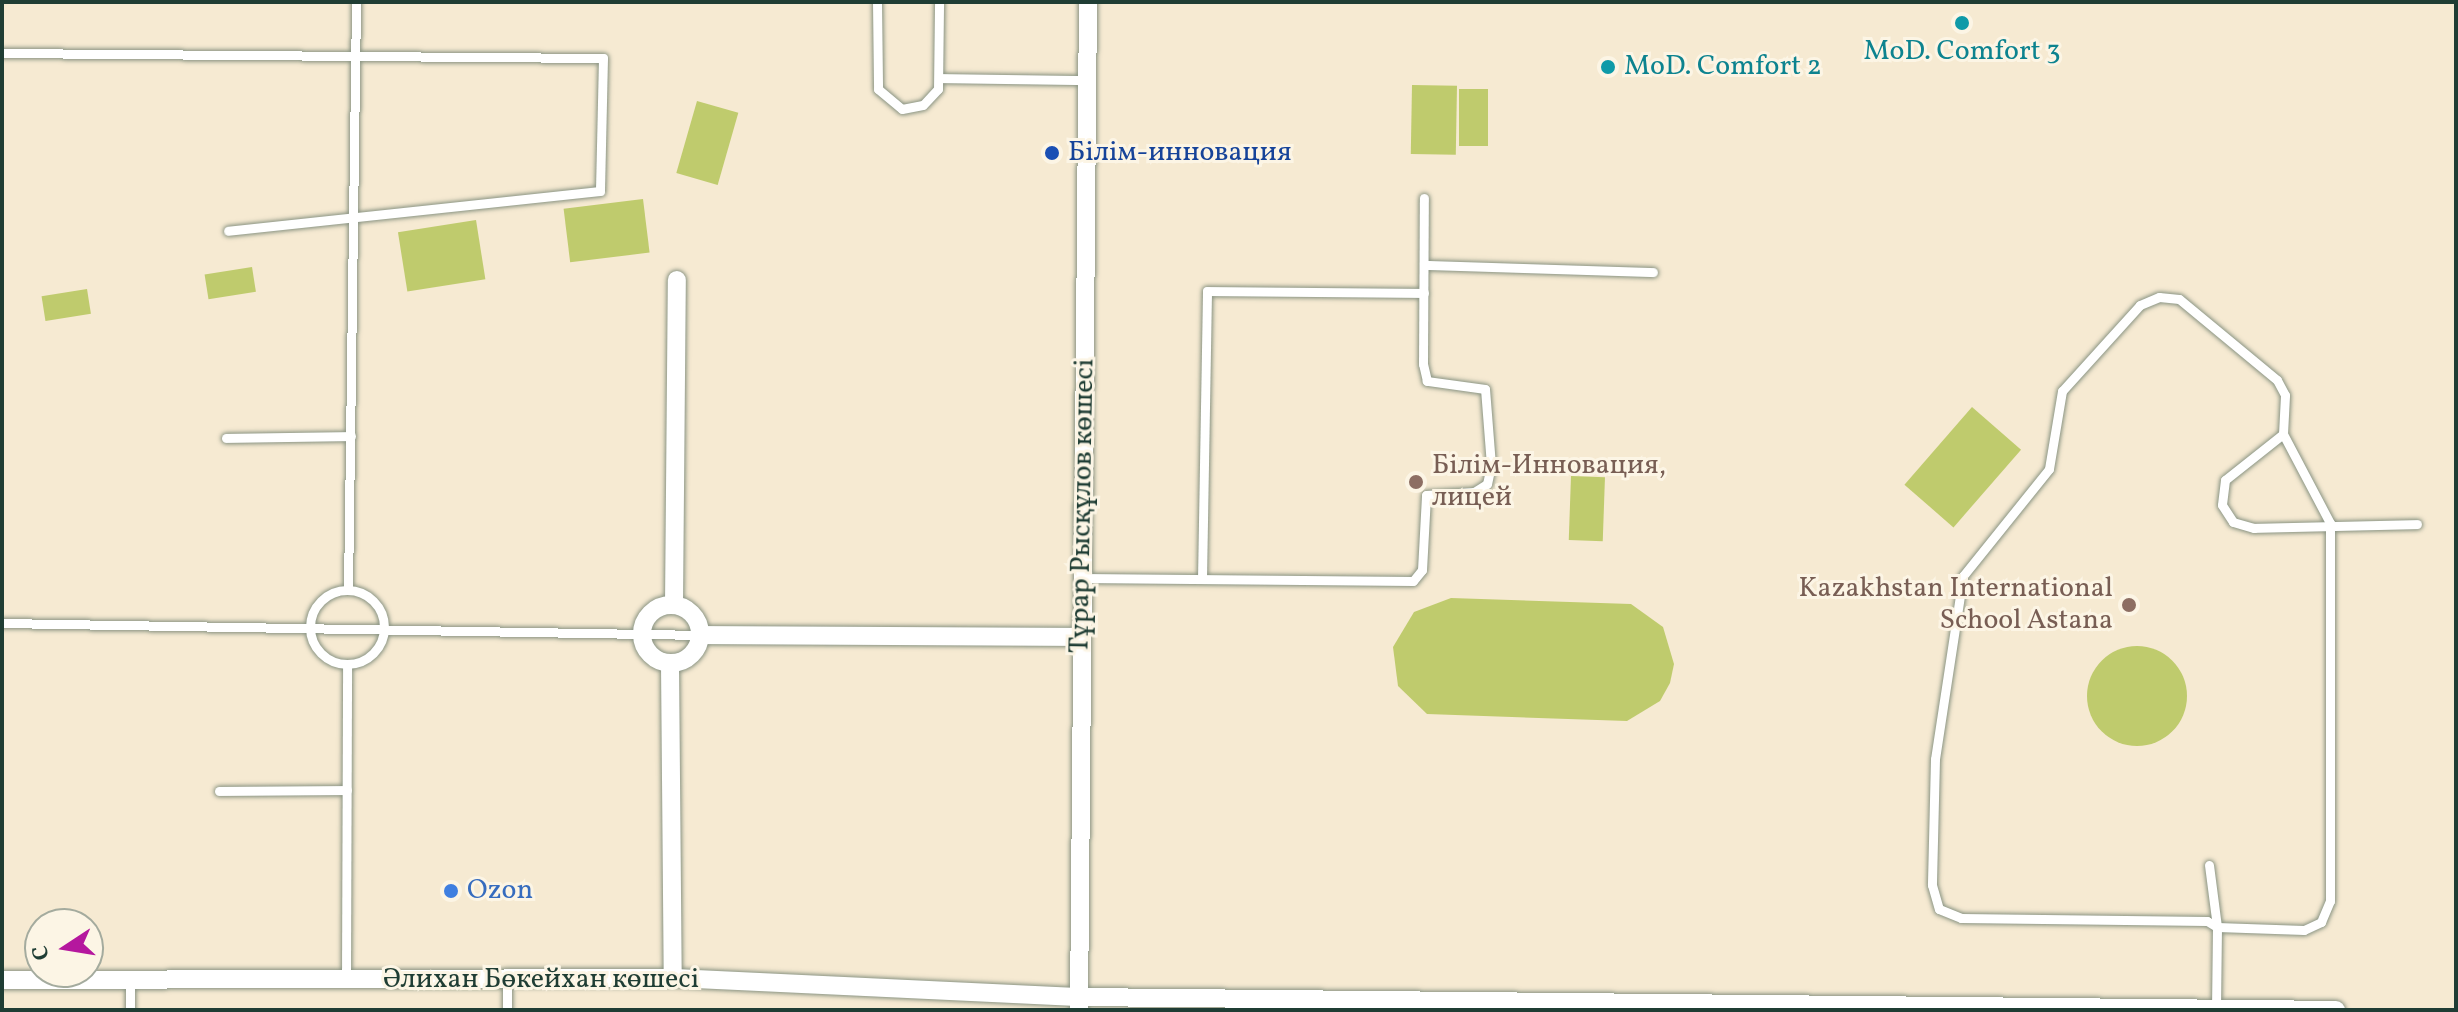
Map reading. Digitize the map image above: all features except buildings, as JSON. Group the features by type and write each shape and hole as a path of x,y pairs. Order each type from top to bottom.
{"street":[{"name":"Тұрар Рысқұлов көшесі","path":"1079,1003 1088,2"},
{"path":"674,605 677,280"},
{"path":"674,605 690,612 700,635 694,652 670,664 650,655 641,632 648,615 674,605"},
{"path":"700,635 1081,637"},
{"path":"670,664 673,978"},
{"name":"Әлихан Бөкейхан көшесі","path":"2,980 673,978 1079,1003 2336,1010"}],"lane":[{"path":"348,590 356,2"},
{"path":"877,2 876,78 883,98 902,109 923,105 939,78 939,2"},
{"path":"2,53 603,58 600,191 354,220 228,231"},
{"path":"939,78 1088,80"},
{"path":"1082,578 1413,581 1422,570 1426,495 1474,492 1487,484 1491,465 1485,389 1427,381 1424,198"},
{"path":"1425,265 1653,272"},
{"path":"1202,579 1207,291 1424,293"},
{"path":"2179,299 2277,380 2285,395 2283,434 2330,523 2330,901 2321,922 2304,930 2217,927 2207,921 1961,918 1939,909 1932,885 1935,759 1949,644 1963,576 2049,469 2062,391 2140,305 2179,299"},
{"path":"2283,434 2225,480 2226,514 2242,527 2330,523 2417,524"},
{"path":"226,438 351,436"},
{"path":"348,590 378,607 384,629 368,658 347,664 321,653 308,628 326,597 348,590"},
{"path":"2,623 700,635"},
{"path":"346,979 347,664"},
{"path":"219,791 347,790"},
{"path":"2209,865 2217,927 2216,1009"},
{"path":"130,978 130,1010"},
{"path":"507,980 507,1010"}],"green space":[{"path":"1412,85 1457,86 1456,155 1411,154"},
{"path":"1459,89 1488,89 1488,146 1459,146"},
{"path":"697,101 738,113 718,185 676,173"},
{"path":"643,199 650,253 570,262 564,209"},
{"path":"476,220 485,279 407,292 398,232"},
{"path":"252,267 256,292 209,299 205,275"},
{"path":"87,289 91,314 45,321 42,296"},
{"path":"1972,407 2021,450 1953,527 1904,485"},
{"path":"1571,476 1605,477 1603,541 1569,540"},
{"path":"1451,598 1631,604 1663,627 1674,664 1670,683 1660,701 1627,721 1427,714 1398,686 1393,647 1414,612"},
{"path":"2137,646 2156,650 2172,661 2183,677 2187,696 2183,715 2172,731 2156,742 2137,746 2118,742 2102,731 2091,715 2087,696 2091,677 2102,661 2118,650"}],"place":[{"name":"МoD. Comfort 3","path":"1962,23"},
{"name":"МoD. Comfort 2","path":"1608,67"},
{"name":"Білім-инновация","path":"1052,153"},
{"name":"Білім-Инновация, лицей","path":"1416,482"},
{"name":"Kazakhstan International School Astana","path":"2129,605"},
{"name":"Ozon","path":"451,891"}]}
